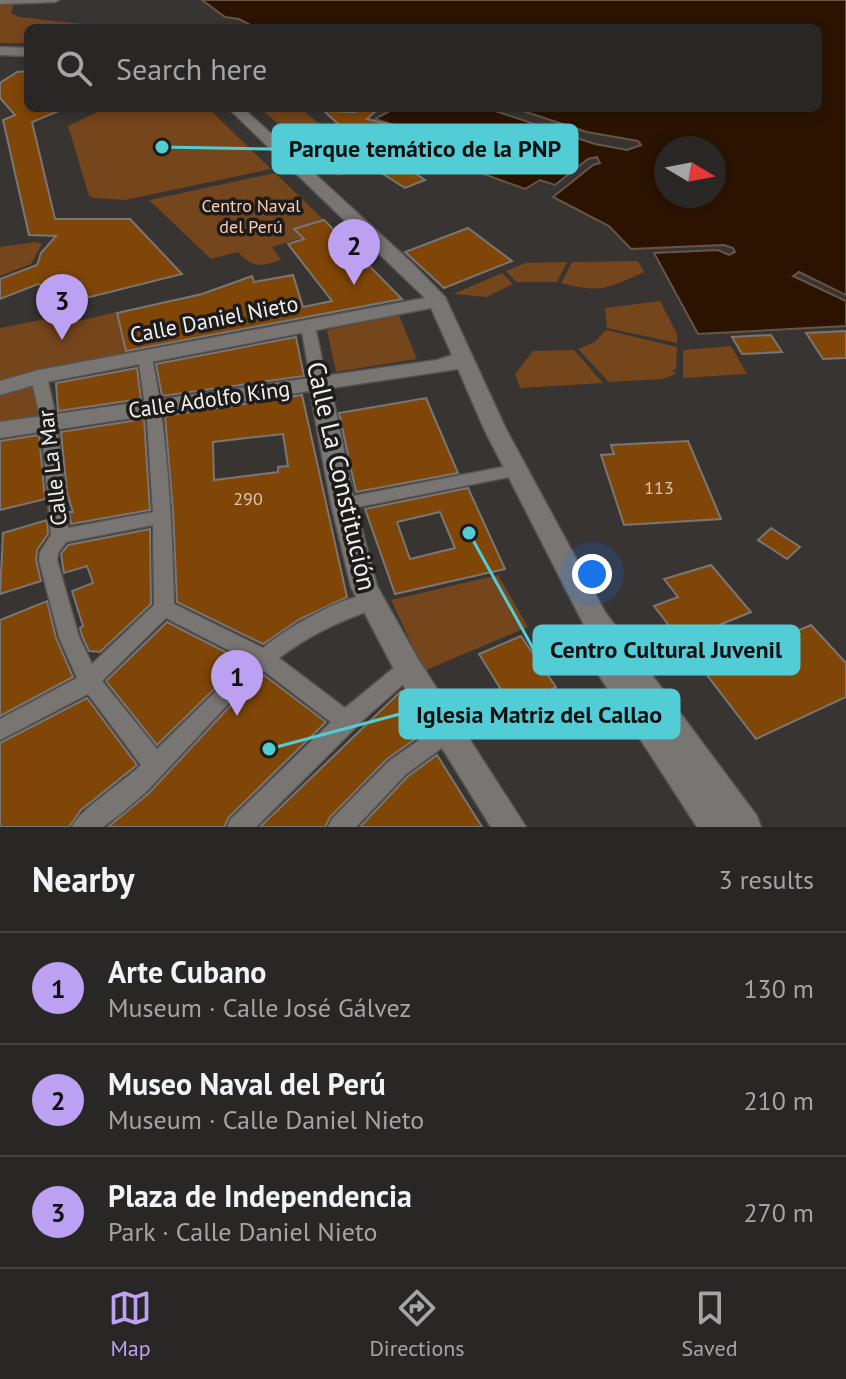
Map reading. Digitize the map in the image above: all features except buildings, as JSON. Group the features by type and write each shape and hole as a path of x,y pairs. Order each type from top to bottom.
{"main road":[{"path":"0,49 24,50"},
{"path":"224,112 433,302"},
{"path":"239,112 407,268 433,302 503,473 575,614 716,827"},
{"name":"Calle Daniel Nieto","path":"0,388 39,377 433,302"},
{"path":"457,360 595,620 745,827"},
{"name":"Calle Adolfo King","path":"0,430 457,360"},
{"name":"Calle La Constitución","path":"319,383 356,565 370,602 447,731 510,827"}],"street":[{"path":"0,2 55,0"},
{"name":"Calle La Constitución","path":"308,326 319,383"},
{"path":"0,730 70,695 164,608 163,517 154,406 145,357"},
{"name":"Calle La Mar","path":"39,377 49,422 60,536 49,552 48,560 69,637 89,680 156,766"},
{"path":"343,504 503,473"},
{"path":"60,536 163,517"},
{"path":"84,827 144,779 262,657 350,607 370,602"},
{"path":"164,608 262,657 347,722"},
{"path":"239,827 347,722 408,668"},
{"path":"340,827 397,768 447,731"}],"green space":[{"path":"0,3 14,3 11,13 19,17 82,24 24,24 24,43 0,43"},
{"path":"98,112 212,112 271,169 125,200 93,198 89,196 68,126"},
{"path":"265,112 305,112 372,166 338,176"},
{"name":"Centro Naval del Perú","path":"275,173 324,220 295,230 302,238 272,247 281,260 268,264 257,265 238,252 211,259 149,200"},
{"path":"35,242 42,244 31,264 0,276 0,247"},
{"path":"638,261 644,272 604,288 561,283 572,262"},
{"path":"567,262 557,282 516,282 506,271 525,263"},
{"path":"502,273 513,284 487,297 453,294"},
{"path":"660,301 677,334 677,343 607,328 605,308"},
{"path":"116,312 127,355 0,383 0,328 51,318 79,321"},
{"path":"399,315 417,359 336,372 327,330"},
{"path":"606,330 677,347 676,370 672,370 676,374 663,379 609,382 578,349 595,342"},
{"path":"731,346 747,374 683,378 683,350"},
{"path":"574,350 603,383 520,388 515,374 533,351"},
{"path":"36,385 41,418 0,423 0,393"},
{"path":"498,575 528,627 424,671 391,600"}],"shaded area":[{"path":"202,0 846,0 846,295 799,272 793,276 846,301 846,326 698,334 654,253 718,250 729,255 735,252 733,248 724,245 631,249 609,226 553,197 593,165 600,163 597,157 588,159 555,185 540,180 525,189 383,137 401,127 375,119 388,112 498,112 595,144 627,150 641,145 638,141 587,132 526,112 822,112 822,24 248,24 225,17"}],"place":[{"name":"Parque temático de la PNP","path":"162,147"},
{"name":"Museo Naval del Perú","path":"354,285"},
{"name":"Plaza de Independencia","path":"62,340"},
{"name":"Centro Cultural Juvenil","path":"469,533"},
{"name":"Arte Cubano","path":"237,716"},
{"name":"Iglesia Matriz del Callao","path":"269,749"}]}
